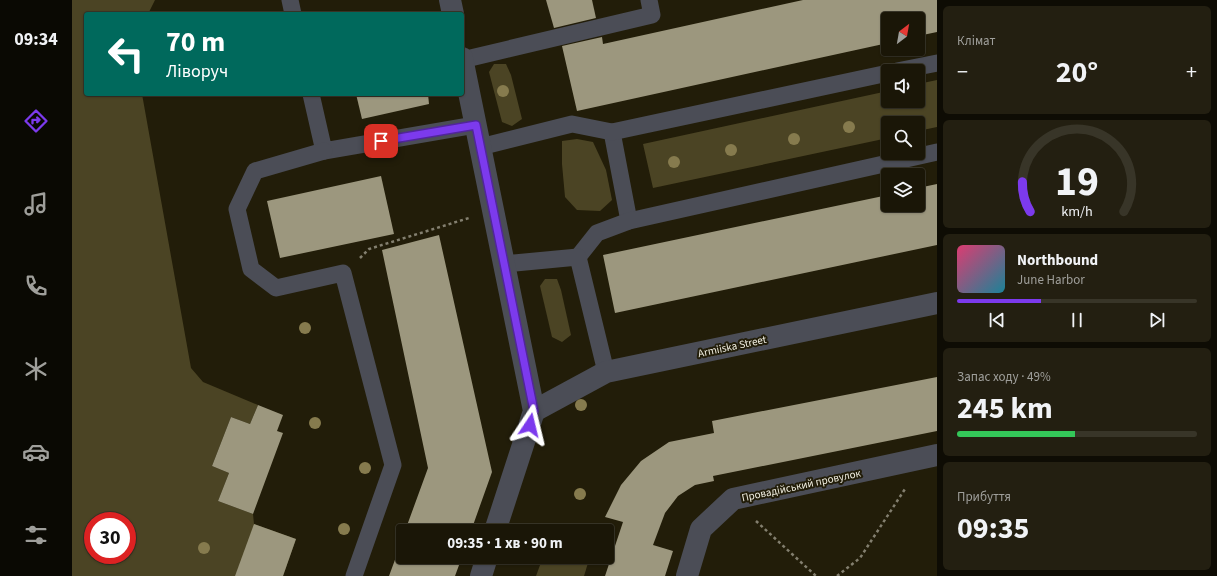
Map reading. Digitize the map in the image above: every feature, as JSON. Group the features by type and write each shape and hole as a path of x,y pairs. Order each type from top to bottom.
{"street":[{"path":"450,0 453,12"},
{"path":"464,68 534,411 497,524"},
{"name":"Armiiska Street","path":"534,411 606,372 937,303"},
{"name":"Провадійський провулок","path":"687,576 701,529 732,499 931,457"},
{"path":"481,576 485,564"}],"lane":[{"path":"290,0 293,12"},
{"path":"464,59 652,15 649,0"},
{"path":"925,65 937,63"},
{"path":"480,147 572,124 612,132 881,74"},
{"path":"311,96 324,151"},
{"path":"354,576 393,465 343,272 276,288 250,269 237,209 255,171 324,151 476,125"},
{"path":"612,132 629,221"},
{"path":"504,264 578,257 597,233 629,221 937,152"},
{"path":"578,257 606,372"}],"path":[{"path":"343,272 369,249 473,216"},
{"path":"837,576 860,558 931,457"},
{"path":"732,499 816,576"}],"shaded area":[{"path":"72,0 155,0 149,12 84,12 84,96 142,96 191,368 203,382 258,405 250,424 231,417 212,466 229,473 218,501 253,514 254,524 296,539 283,576 72,576"},
{"path":"494,64 506,64 511,75 522,119 512,126 502,122 489,72"},
{"path":"937,80 937,127 925,130 925,116 881,116 881,139 653,188 643,144 881,93 881,108 925,108 925,83"},
{"path":"577,139 593,142 606,170 612,200 600,211 577,210 565,197 562,164 562,141"},
{"path":"545,279 557,279 561,290 571,335 562,342 552,337 540,286"},
{"path":"540,564 588,564 584,576 536,576"}],"building":[{"path":"546,0 592,0 596,18 554,28"},
{"path":"803,0 937,0 937,32 925,35 925,12 881,12 881,45 577,111 562,46 602,37 603,44"},
{"path":"356,96 428,96 429,104 362,119"},
{"path":"381,176 394,234 280,258 267,201"},
{"path":"937,184 937,245 615,313 603,255 881,196 881,212 925,212 925,187"},
{"path":"439,235 492,472 473,524 408,524 428,468 382,250"},
{"path":"937,377 937,431 713,476 714,481 695,485 678,496 665,513 653,545 673,551 665,576 605,576 609,564 614,564 614,549 623,522 605,517 621,485 641,461 669,442 714,433 712,421"},
{"path":"258,405 283,415 277,431 283,433 253,514 218,501 229,473 212,466 231,417 250,424"},
{"path":"254,524 296,539 283,576 235,576"},
{"path":"396,557 396,564 459,564 455,576 389,576"}],"route":[{"path":"381,141 476,125 534,411 530,425"}]}
